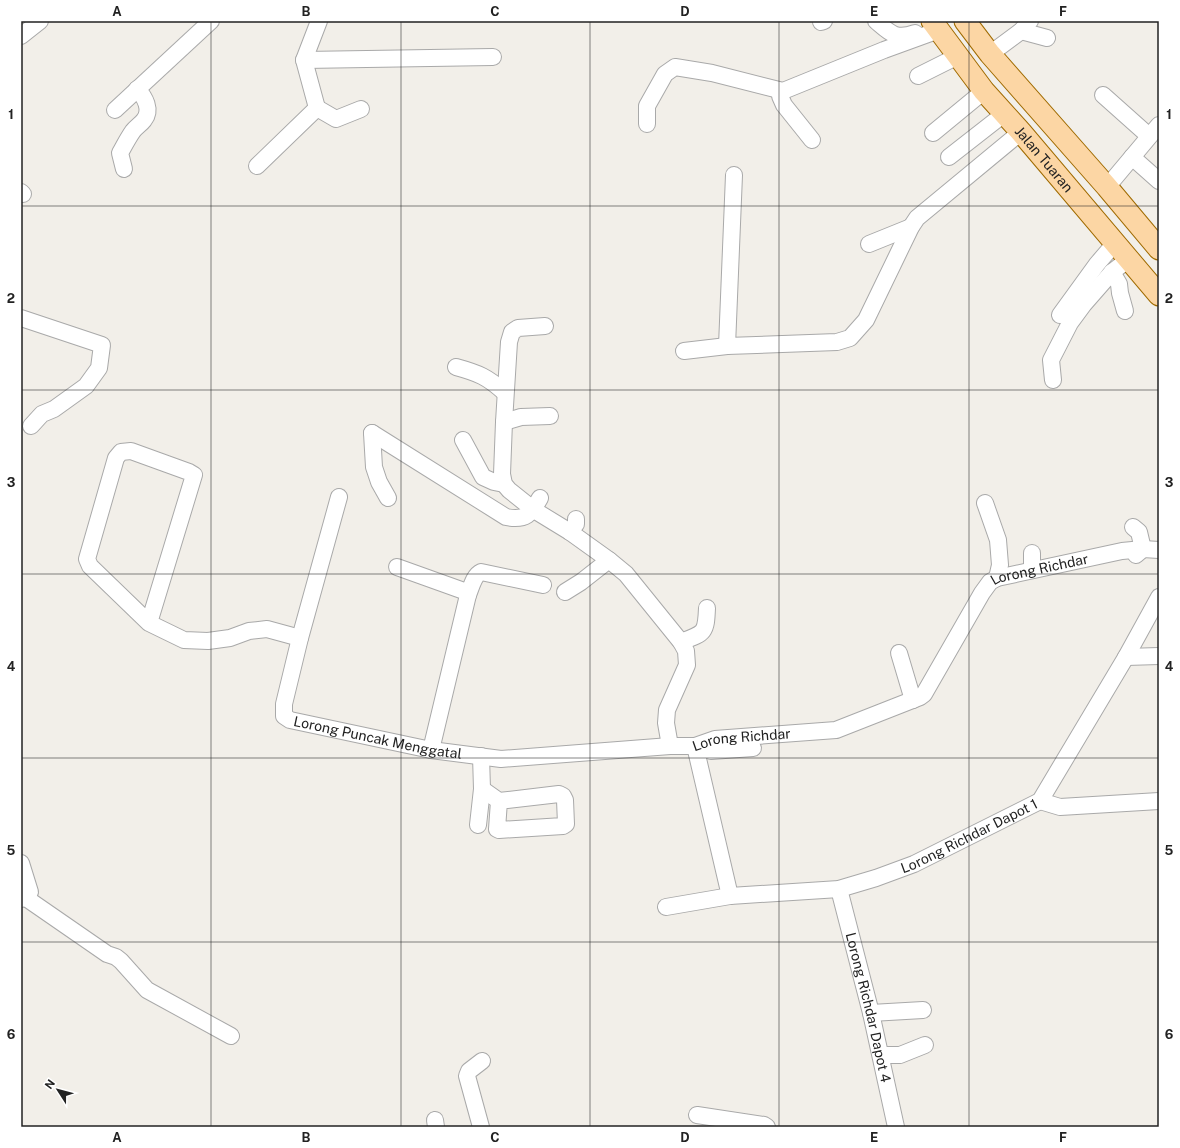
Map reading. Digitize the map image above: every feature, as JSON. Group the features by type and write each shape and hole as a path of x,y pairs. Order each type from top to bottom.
{"main road":[{"name":"Jalan Tuaran","path":"965,21 990,54 1107,186 1159,249"},
{"name":"Jalan Tuaran","path":"933,24 984,91 1021,132 1159,294"},
{"path":"1112,240 1134,220"}],"street":[{"path":"21,36 40,21"},
{"path":"115,110 211,21"},
{"path":"319,21 304,60 317,108 336,119 361,109"},
{"path":"876,21 888,32 897,36 905,36 933,24"},
{"path":"778,97 783,91 884,50 933,24"},
{"path":"990,54 1025,26 1047,38"},
{"path":"918,76 958,56"},
{"path":"304,60 493,57"},
{"path":"647,124 647,106 665,74 675,67 712,73 778,97 812,140"},
{"path":"124,170 120,153 132,133 145,119 147,109 146,102 142,94 137,89"},
{"path":"933,133 984,91"},
{"path":"1103,95 1154,131 1107,186"},
{"path":"257,166 317,108"},
{"path":"949,158 1004,114"},
{"path":"684,351 727,346 837,342 850,338 866,320 911,227 917,218 932,204 1021,132"},
{"path":"1132,158 1159,181"},
{"path":"727,346 734,176"},
{"path":"869,244 911,227"},
{"path":"1060,316 1112,240"},
{"path":"1053,380 1051,360 1070,323 1084,304 1112,272 1129,258"},
{"path":"1112,272 1119,284 1125,311"},
{"path":"21,318 102,345 99,368 86,386 54,409 42,414 31,426"},
{"path":"545,326 518,328 512,332 509,342 505,393 502,474 504,484 509,490 573,525 626,574 681,642 686,651 687,665 667,710 666,724 670,746"},
{"path":"456,367 476,372 493,382 505,393"},
{"path":"504,422 521,417 550,416"},
{"path":"388,498 379,482 374,467 372,433 506,517 516,519 525,516 537,504"},
{"path":"463,440 483,477 494,482 504,484"},
{"path":"149,623 194,475 131,451 121,452 116,458 86,559 90,566 149,623 184,640 208,641 230,638 249,631 268,629 300,638 339,497"},
{"path":"985,503 998,540 1000,565 997,578"},
{"path":"1133,527 1139,532 1143,549"},
{"name":"Lorong Richdar","path":"695,746 711,751 834,739 928,700 933,695 993,593 999,586 1004,583 1124,560 1135,556 1143,549"},
{"name":"Lorong Richdar","path":"695,746 715,739 836,730 913,700 924,694 982,593 990,582 997,578 1122,551 1143,549 1159,550"},
{"path":"1032,553 1032,570"},
{"path":"565,592 610,560"},
{"path":"397,567 464,591 468,595"},
{"path":"431,750 468,595 478,573 482,572 543,585"},
{"name":"Lorong Richdar Dapot 1","path":"666,907 730,896 839,889 876,878 914,864 1040,800 1126,657 1159,597"},
{"path":"681,642 699,635 706,627 707,608"},
{"name":"Lorong Puncak Menggatal","path":"300,638 284,704 284,716 290,720 431,750 501,759 670,746 695,746"},
{"path":"899,653 913,700"},
{"path":"1126,657 1159,656"},
{"path":"695,746 730,896"},
{"path":"481,756 482,789 479,817 499,801 482,789"},
{"path":"1040,800 1060,807 1159,801"},
{"path":"21,863 30,892 24,899 107,954 116,957 147,990 231,1036"},
{"name":"Lorong Richdar Dapot 4","path":"839,889 872,1013 896,1127"},
{"path":"872,1013 923,1010"},
{"path":"880,1055 900,1055 925,1045"},
{"path":"481,1127 467,1076 469,1071 482,1061"},
{"path":"696,1115 764,1125 767,1127"}]}
